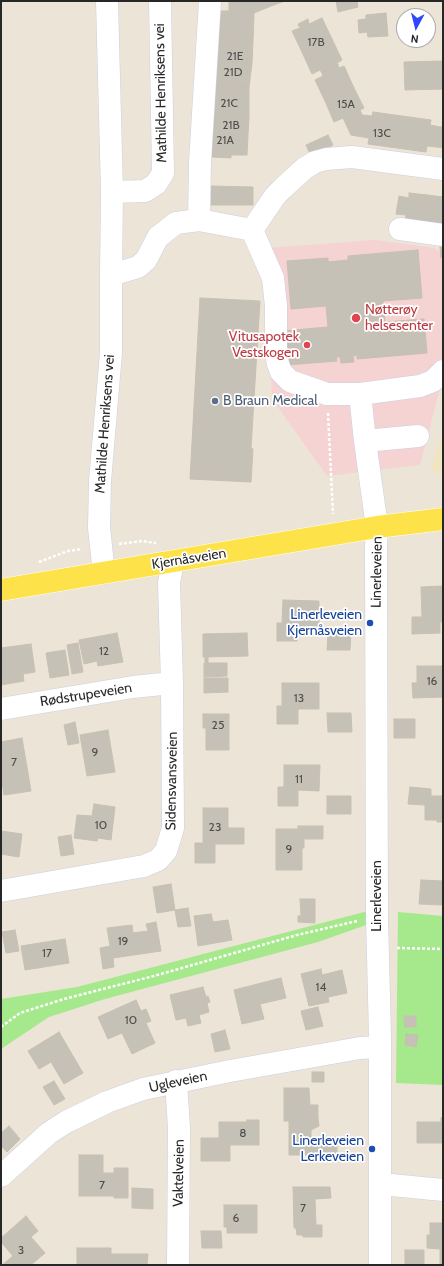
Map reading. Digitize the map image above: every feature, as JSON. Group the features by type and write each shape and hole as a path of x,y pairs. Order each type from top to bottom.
{"main road":[{"name":"Kjernåsveien","path":"1,590 378,527 443,519"}],"street":[{"name":"Mathilde Henriksens vei","path":"104,573 99,528 99,497 111,353 112,192 107,1"},
{"name":"Mathilde Henriksens vei","path":"112,192 144,191 156,184 163,173 160,1"},
{"path":"199,220 200,162 210,1"},
{"path":"252,230 275,196 305,168 315,162 326,159 352,157 443,169"},
{"path":"111,274 138,267 146,260 158,237 176,223 199,220 252,230"},
{"path":"400,229 443,235"},
{"path":"252,230 273,278 276,306 276,353 281,372 290,381 327,394 360,394 420,386 433,381 443,371"},
{"path":"360,394 365,441 378,527"},
{"path":"365,441 418,436"},
{"name":"Linerleveien","path":"378,527 376,548 377,917 380,1037 381,1184 380,1265"},
{"name":"Sidensvansveien","path":"1,891 144,866 158,860 166,851 173,828 172,683 169,582 173,562"},
{"name":"Rødstrupeveien","path":"1,709 133,687 172,683"},
{"name":"Ugleveien","path":"1,1176 49,1133 66,1122 107,1102 143,1089 176,1081 360,1048 379,1047"},
{"name":"Vaktelveien","path":"176,1081 179,1128 178,1265"},
{"path":"381,1184 443,1190"}],"path":[{"path":"327,394 333,521"},
{"path":"38,562 68,551 83,549"},
{"path":"1,1027 20,1013 64,999 154,976 297,935 377,917"},
{"path":"378,947 443,949"}],"shaded area":[{"name":"Nøtterøy helsesenter","path":"375,240 434,248 443,253 443,384 439,392 420,465 327,476 272,399 267,248"},
{"path":"443,431 443,475 430,471"}],"green space":[{"path":"368,911 369,924 318,942 105,999 49,1017 1,1049 1,999 77,987"},
{"path":"398,912 443,916 443,1085 396,1083"}],"building":[{"path":"229,1 235,1 254,13 253,41 218,39 219,11 229,11"},
{"path":"235,1 269,1 271,6 254,13"},
{"path":"269,1 285,1 271,6"},
{"path":"336,1 357,1 358,7 338,12"},
{"path":"386,13 388,36 368,37 367,32 359,33 358,20 366,19 366,15"},
{"path":"322,18 332,39 302,52 292,31 300,28 298,24 308,19 309,24"},
{"path":"218,39 253,41 252,63 217,61"},
{"path":"332,39 342,60 337,63 338,65 322,73 320,70 312,74 302,52"},
{"path":"217,61 252,63 249,87 216,86"},
{"path":"443,61 443,89 405,90 404,62"},
{"path":"338,65 339,68 344,66 354,88 325,101 315,80 323,76 322,73"},
{"path":"216,86 249,87 249,118 214,116"},
{"path":"354,88 364,108 360,110 362,115 351,135 343,118 334,122 325,101"},
{"path":"373,112 431,120 430,125 440,127 437,147 427,146 426,152 368,144 369,138 351,135 362,115 372,116"},
{"path":"214,116 249,118 248,135 213,133"},
{"path":"440,127 443,127 443,148 437,147"},
{"path":"213,133 248,135 247,155 231,155 231,158 212,157"},
{"path":"328,135 333,145 311,156 306,145"},
{"path":"211,186 253,187 253,205 211,205"},
{"path":"409,193 427,195 422,227 405,225 406,215 396,214 399,196 409,198"},
{"path":"427,195 443,197 443,230 422,227"},
{"path":"440,247 443,247 443,258 441,258"},
{"path":"418,250 422,298 383,301 385,322 424,319 427,353 357,359 357,355 353,356 354,362 341,363 340,357 336,357 337,361 286,365 283,331 328,327 326,306 291,309 287,261 328,258 328,262 348,260 348,256"},
{"path":"200,298 260,301 251,448 253,449 251,482 190,479"},
{"path":"443,586 443,622 440,622 440,633 412,634 412,617 422,617 421,587"},
{"path":"283,600 319,601 319,626 298,626 297,641 277,641 277,623 282,623"},
{"path":"334,630 351,631 350,650 327,650 328,634 334,634"},
{"path":"117,633 123,662 98,666 97,661 84,664 79,640"},
{"path":"247,633 248,656 203,657 203,634"},
{"path":"78,643 83,672 72,674 67,645"},
{"path":"31,644 35,672 23,674 24,681 1,685 1,648"},
{"path":"65,650 69,675 50,678 46,653"},
{"path":"205,657 208,657 208,663 227,663 227,676 204,677"},
{"path":"417,666 443,666 443,697 413,698 412,683 417,683"},
{"path":"204,678 228,678 228,692 204,693"},
{"path":"282,683 319,683 319,709 298,709 298,724 277,724 277,706 282,706"},
{"path":"327,713 351,713 352,732 328,732"},
{"path":"203,714 229,714 229,750 206,750 206,728 203,728"},
{"path":"394,719 415,719 415,738 394,738"},
{"path":"75,722 79,743 68,745 64,725"},
{"path":"108,730 115,772 87,776 80,735"},
{"path":"22,738 31,791 4,795 1,776 1,742"},
{"path":"284,765 320,765 319,791 298,790 298,806 278,806 278,787 284,787"},
{"path":"410,787 431,789 431,796 443,796 443,822 437,822 437,820 425,820 425,805 408,804"},
{"path":"327,796 351,796 351,814 327,814"},
{"path":"94,804 115,807 111,840 98,838 97,841 74,838 77,815 92,816"},
{"path":"203,808 228,808 228,828 244,828 244,844 215,844 215,863 195,863 195,843 203,843"},
{"path":"298,826 323,826 323,839 304,839 304,848 302,848 302,870 276,870 276,829 298,829"},
{"path":"1,831 22,834 19,857 1,854"},
{"path":"71,835 74,854 61,856 58,837"},
{"path":"421,880 443,881 443,905 419,904"},
{"path":"171,884 175,910 157,913 153,887"},
{"path":"300,899 315,899 315,923 298,922 298,916 301,916"},
{"path":"188,908 191,926 178,927 175,910"},
{"path":"211,914 213,922 228,920 232,940 198,946 194,916"},
{"path":"156,922 161,951 113,958 114,967 103,969 100,948 110,946 107,928 132,925 133,933 148,931 146,924"},
{"path":"15,930 19,951 6,953 2,932"},
{"path":"65,939 69,963 25,970 21,946"},
{"path":"321,969 322,975 342,970 347,993 328,997 329,1002 309,1006 301,974"},
{"path":"281,978 286,998 260,1004 264,1019 242,1024 234,990"},
{"path":"203,987 206,997 208,996 210,1002 207,1003 209,1012 199,1015 201,1023 188,1026 186,1018 176,1020 170,995"},
{"path":"136,1000 141,1011 146,1009 151,1021 146,1023 155,1043 132,1054 122,1033 108,1039 98,1017"},
{"path":"318,1007 323,1026 306,1030 301,1011"},
{"path":"404,1016 416,1016 416,1027 405,1027"},
{"path":"225,1030 230,1049 215,1052 211,1034"},
{"path":"59,1032 83,1073 64,1084 51,1062 39,1069 28,1051"},
{"path":"406,1034 418,1035 416,1047 405,1045"},
{"path":"312,1072 324,1072 324,1082 312,1082"},
{"path":"54,1081 65,1099 54,1105 43,1087"},
{"path":"284,1088 309,1088 310,1105 318,1105 319,1126 311,1130 311,1138 337,1137 337,1155 320,1155 320,1160 308,1160 308,1155 289,1155 289,1121 284,1121"},
{"path":"441,1118 443,1118 443,1143 417,1143 417,1122 441,1122"},
{"path":"247,1120 259,1120 259,1145 230,1145 230,1161 201,1161 201,1138 219,1138 219,1122 247,1122"},
{"path":"9,1126 20,1139 7,1152 1,1146 1,1133"},
{"path":"79,1155 103,1155 103,1173 114,1173 114,1168 128,1168 128,1198 114,1198 114,1196 79,1196"},
{"path":"293,1187 330,1187 331,1198 315,1199 316,1225 322,1225 322,1237 303,1237 303,1235 297,1235 296,1228 294,1228"},
{"path":"132,1188 153,1189 153,1209 132,1208"},
{"path":"224,1205 257,1205 257,1233 227,1233 227,1227 224,1227"},
{"path":"26,1216 38,1231 31,1237 45,1253 31,1265 2,1265 13,1256 1,1242 1,1238"},
{"path":"430,1223 443,1223 443,1265 440,1265 440,1249 427,1248 427,1235 430,1235"},
{"path":"201,1231 221,1231 222,1248 202,1248"},
{"path":"77,1248 111,1248 111,1254 148,1254 147,1265 77,1265"},
{"path":"405,1250 424,1250 424,1265 405,1265"}],"place":[{"name":"Nøtterøy helsesenter","path":"356,318"},
{"name":"Vitusapotek Vestskogen","path":"307,345"},
{"name":"B Braun Medical","path":"215,401"},
{"name":"Linerleveien Kjernåsveien","path":"370,623"},
{"name":"Linerleveien Lerkeveien","path":"372,1149"}]}
